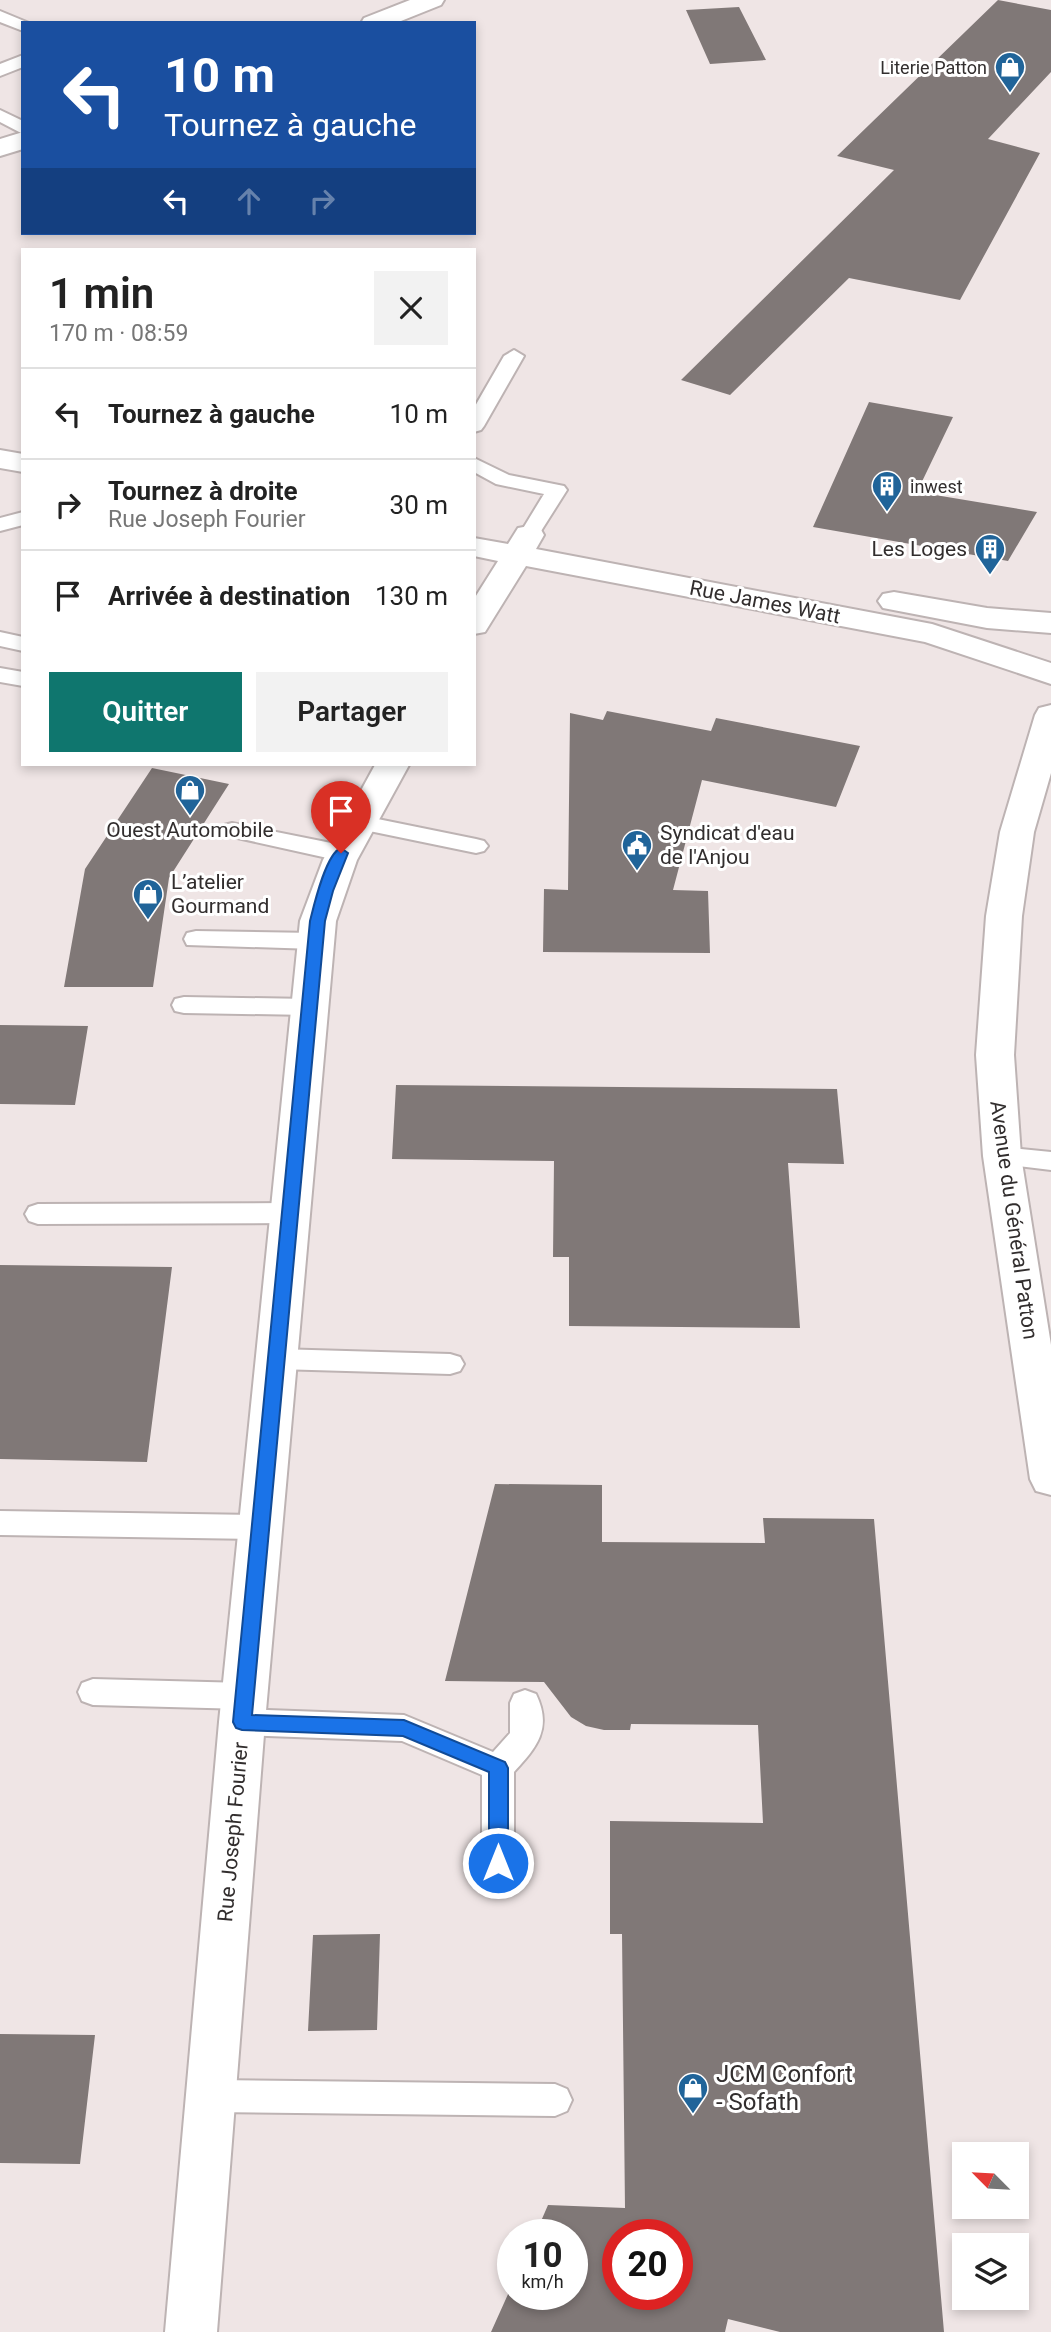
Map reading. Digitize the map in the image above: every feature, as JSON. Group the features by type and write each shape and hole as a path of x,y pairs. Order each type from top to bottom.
{"street":[{"path":"378,21 432,0"},
{"path":"0,148 21,141"},
{"path":"0,437 21,441"},
{"path":"0,459 21,463"},
{"name":"Rue James Watt","path":"476,526 523,545 932,634 1051,674"},
{"path":"476,622 523,545"},
{"name":"Rue James Watt","path":"476,547 523,545 987,618 1051,623"},
{"name":"Avenue du Général Patton","path":"1051,715 1017,832 1004,916 995,1055 1002,1156 1051,1479"},
{"name":"Rue Joseph Fourier","path":"191,2332 244,1709 316,942 326,891 349,838 391,766"}],"lane":[{"path":"0,16 21,25"},
{"path":"0,71 21,61"},
{"path":"0,115 21,127"},
{"path":"476,422 514,356"},
{"path":"476,465 503,480 557,490 523,545"},
{"path":"0,525 21,519"},
{"path":"0,639 21,644"},
{"path":"0,675 21,679"},
{"path":"232,830 476,846"},
{"path":"195,939 316,942"},
{"path":"184,1004 309,1007"},
{"path":"1002,1156 1051,1161"},
{"path":"38,1214 289,1213"},
{"path":"277,1359 450,1364"},
{"path":"0,1523 261,1527"},
{"path":"93,1692 404,1728 498,1768"},
{"path":"498,1863 498,1768 526,1737 525,1703"},
{"path":"211,2096 555,2100"}],"building":[{"path":"998,0 1051,10 1051,72 988,139 1040,153 960,300 849,278 730,395 681,380 894,170 837,156"},
{"path":"739,7 766,60 710,64 686,10"},
{"path":"869,402 953,417 917,492 1037,512 1008,561 813,527"},
{"path":"607,711 711,731 716,718 860,746 836,807 702,780 673,890 708,891 710,953 543,952 544,889 568,890 570,713 603,720"},
{"path":"152,768 229,784 169,878 153,987 64,987 85,869"},
{"path":"0,1025 88,1026 75,1105 0,1104"},
{"path":"396,1085 837,1089 844,1164 788,1163 800,1328 569,1326 569,1257 553,1257 554,1161 392,1159"},
{"path":"0,1265 172,1267 147,1462 0,1459"},
{"path":"495,1484 602,1485 602,1542 765,1543 763,1518 874,1519 944,2332 780,2332 728,2319 725,2332 491,2332 501,2310 588,2310 588,2219 542,2219 548,2205 625,2208 622,1934 610,1934 610,1821 763,1823 758,1725 631,1724 630,1730 604,1730 586,1726 571,1717 544,1682 445,1681"},
{"path":"380,1934 377,2030 308,2031 313,1935"},
{"path":"0,2034 95,2035 80,2164 0,2163"}],"place":[{"name":"Literie Patton","path":"1010,94"},
{"name":"inwest","path":"887,513"},
{"name":"Les Loges","path":"990,576"},
{"name":"Ouest Automobile","path":"190,817"},
{"name":"Syndicat d'eau de l'Anjou","path":"637,872"},
{"name":"L’atelier Gourmand","path":"148,921"},
{"name":"JCM Confort - Sofath","path":"693,2115"}],"route":[{"path":"341,853 318,921 242,1722 404,1728 498,1768 498,1863"}]}
